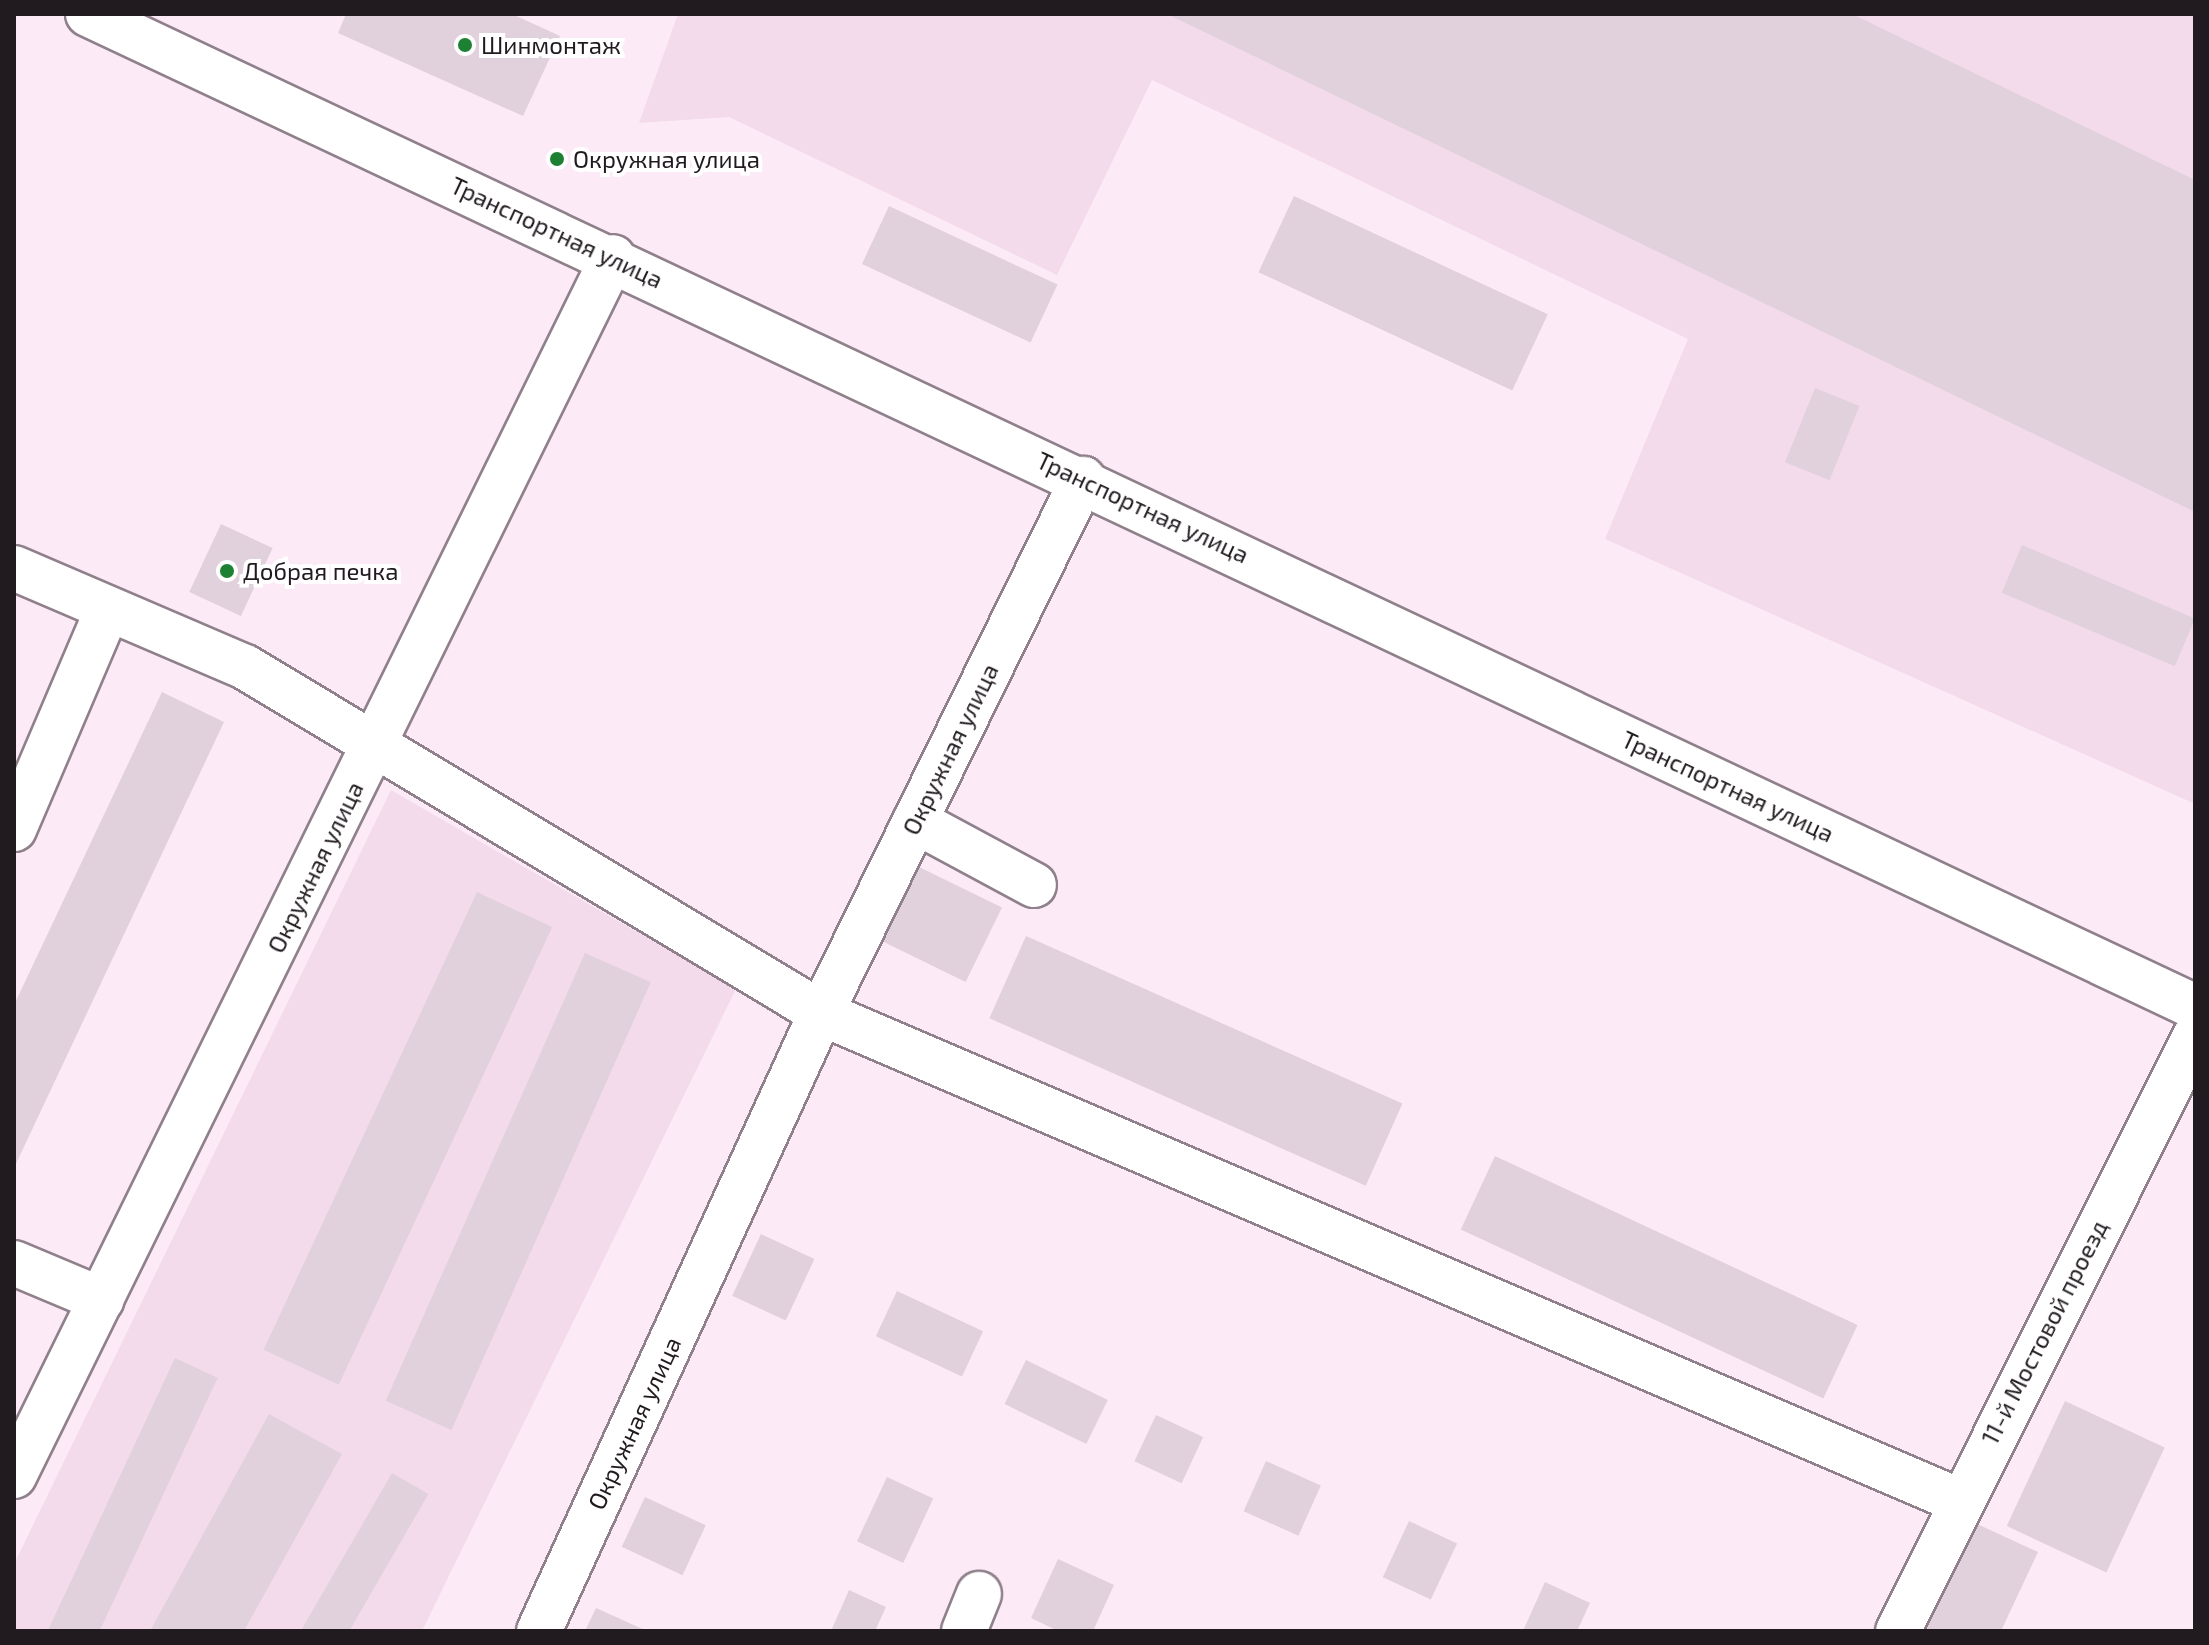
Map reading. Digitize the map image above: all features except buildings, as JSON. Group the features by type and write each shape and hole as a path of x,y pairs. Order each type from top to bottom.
{"street":[{"name":"Транспортная улица","path":"88,14 613,257 2195,1007"},
{"name":"Окружная улица","path":"14,1476 613,257"},
{"name":"Окружная улица","path":"539,1631 821,1013 1083,479"},
{"path":"14,568 107,611 245,667 377,741 821,1013 1957,1500"},
{"path":"14,829 107,611"},
{"path":"915,821 1034,885"},
{"name":"11-й Мостовой проезд","path":"1898,1631 1957,1500 2195,1036"},
{"path":"14,1263 102,1300"}],"shaded area":[{"path":"678,14 2195,14 2195,804 1605,539 1688,339 1152,80 1057,275 729,117 639,123"},
{"path":"391,790 736,989 422,1631 14,1631 14,1564"}],"place":[{"name":"Шинмонтаж","path":"465,45"},
{"name":"Окружная улица","path":"557,159"},
{"name":"Добрая печка","path":"227,571"}]}
